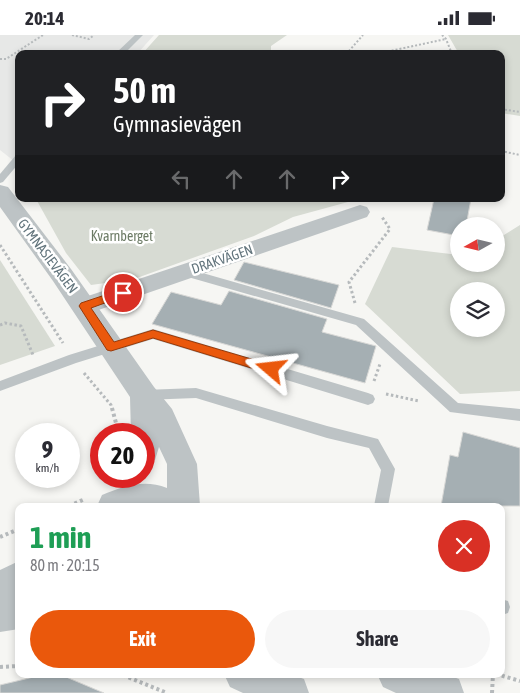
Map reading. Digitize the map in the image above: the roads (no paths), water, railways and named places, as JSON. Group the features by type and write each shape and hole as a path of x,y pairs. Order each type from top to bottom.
{"street":[{"name":"GYMNASIEVÄGEN","path":"0,192 84,306 144,395 162,418 182,464 184,503"},
{"name":"DRAKVÄGEN","path":"84,306 360,212"},
{"name":"GYMNASIEVÄGEN","path":"144,395 146,423"},
{"path":"117,495 150,498 164,503"},
{"path":"0,591 15,581"},
{"path":"0,614 15,612"},
{"path":"253,678 290,693"},
{"path":"406,678 445,693"}],"lane":[{"path":"124,50 139,35"},
{"path":"0,180 15,162"},
{"path":"185,272 360,321 456,408 520,415"},
{"path":"0,386 73,359 153,334 369,395"},
{"path":"144,395 196,393 327,432 373,443 388,469 382,503"}],"park label":[{"name":"Kvarnberget","path":"122,236"}]}
